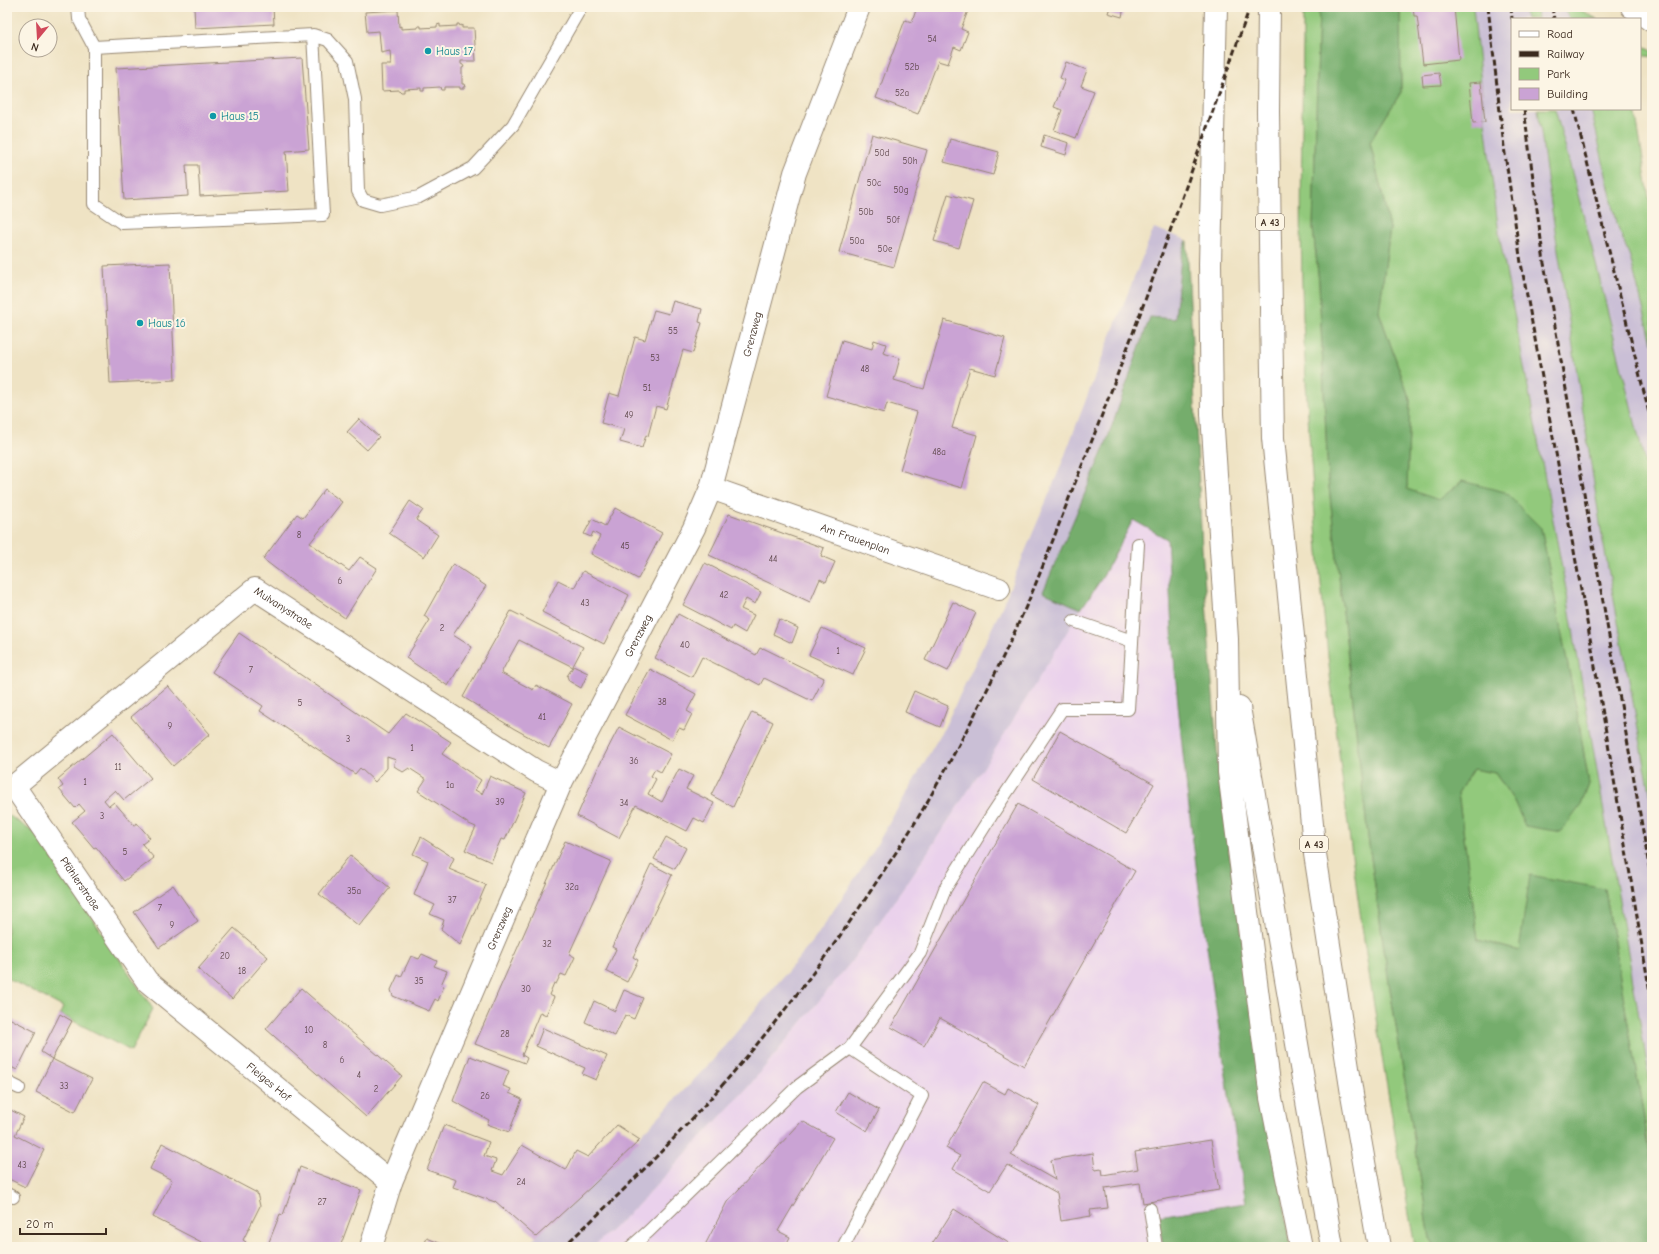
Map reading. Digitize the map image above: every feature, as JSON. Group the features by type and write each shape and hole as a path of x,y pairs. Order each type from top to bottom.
{"main road":[{"name":"Grenzweg","path":"371,1247 391,1182 561,783 694,528 711,488 795,173 858,7"},
{"path":"1216,7 1210,264 1212,414 1227,639 1229,772 1271,1098 1301,1247"},
{"name":"A 43","path":"1270,7 1268,112 1274,446 1315,854 1352,1094 1379,1247"},
{"path":"1632,7 1652,21"},
{"name":"Am Frauenplan","path":"711,488 1006,591"},
{"name":"Mulvanystraße","path":"10,788 255,589 536,771 561,783"},
{"path":"1227,639 1332,1247"},
{"name":"Pfählerstraße","path":"10,788 147,981"},
{"name":"Fleiges Hof","path":"147,981 391,1182"}],"lane":[{"path":"78,7 79,19 94,46 94,204 122,223 323,215 313,35"},
{"path":"94,46 313,35 328,40 347,61 355,99 358,191 363,200 380,205 419,197 473,168 513,125 581,7"},
{"path":"631,1247 797,1087 850,1048 920,953 945,890 990,816 1062,709 1128,709 1138,544"},
{"path":"1074,621 1132,641"},
{"path":"843,1247 922,1096 850,1048"},
{"path":"7,1082 19,1088"},
{"path":"1150,1209 1156,1247"}],"shaded area":[{"path":"1473,7 1524,7 1526,18 1511,18 1511,110 1538,110 1547,178 1602,536 1652,803 1652,1093 1566,589 1499,234"},
{"path":"1537,7 1564,7 1569,18 1538,18"},
{"path":"1555,110 1591,110 1618,227 1630,257 1652,343 1652,491 1590,240"},
{"path":"1154,228 1187,240 1181,257 1175,319 1150,317 1105,446 1043,592 1081,609 991,756 909,880 851,962 748,1087 636,1207 593,1247 525,1247 640,1140 638,1138 713,1060 814,940 873,851 943,730 1001,609 1060,468 1101,360"},
{"path":"1133,519 1167,539 1175,670 1197,867 1219,1034 1246,1204 1158,1216 1163,1247 593,1247 636,1207 748,1087 851,962 909,880 991,756 1067,631 1102,578"}],"green space":[{"path":"1303,7 1319,7 1313,229 1319,282 1328,478 1368,837 1387,970 1430,1238 1435,1246 1451,1247 1415,1247 1358,901 1329,669 1309,437 1303,320 1301,203"},
{"path":"1319,7 1400,7 1401,92 1370,142 1390,228 1379,312 1410,400 1407,489 1439,500 1462,481 1505,492 1541,528 1577,712 1589,784 1581,805 1561,832 1525,826 1514,801 1495,773 1473,769 1458,793 1478,940 1519,951 1530,875 1605,889 1652,1165 1652,1247 1435,1246 1430,1238 1387,970 1368,837 1328,478 1319,282 1313,229"},
{"path":"1400,7 1473,7 1499,234 1566,589 1652,1093 1652,1165 1605,889 1519,951 1478,940 1458,793 1473,769 1495,773 1514,801 1526,826 1581,805 1589,784 1577,712 1541,528 1462,481 1439,501 1407,490 1410,400 1379,312 1390,228 1370,142 1401,92"},
{"path":"1524,7 1537,7 1538,18 1526,18"},
{"path":"1564,7 1575,7 1595,18 1569,18"},
{"path":"1641,45 1652,51 1652,57 1641,55"},
{"path":"1538,110 1555,110 1590,240 1652,491 1652,803 1602,536 1547,178"},
{"path":"1591,110 1635,110 1652,217 1652,343 1630,257 1618,227"},
{"path":"1187,240 1202,548 1217,750 1229,852 1291,1247 1163,1247 1158,1216 1246,1203 1215,1004 1188,804 1174,654 1167,539 1133,520 1102,578 1081,609 1043,592 1105,446 1150,317 1175,319 1181,257"},
{"path":"7,814 36,834 153,1009 131,1051 60,1014 63,1007 7,978"}],"building":[{"path":"194,7 273,7 274,24 195,28"},
{"path":"917,7 978,7 976,11 969,8 961,29 968,32 961,50 954,47 948,64 938,61 918,114 876,98 905,20 912,22"},
{"path":"1110,7 1124,7 1122,17 1108,13"},
{"path":"1413,7 1454,7 1459,60 1423,64 1417,16 1414,16"},
{"name":"Haus 17","path":"398,10 399,27 401,26 401,29 418,28 418,26 421,26 421,28 437,27 437,25 440,24 440,27 457,26 457,24 459,24 460,26 462,25 462,28 474,28 476,61 461,61 461,64 464,67 462,68 462,84 464,84 465,87 463,87 463,89 460,89 460,87 444,87 444,90 441,90 440,87 424,88 424,91 421,91 421,88 404,89 404,92 399,90 382,91 381,65 391,65 390,51 381,53 379,31 367,32 365,12"},
{"name":"Haus 15","path":"302,58 309,149 286,151 289,191 200,196 198,165 186,165 188,196 124,200 116,68"},
{"path":"1066,62 1087,70 1081,86 1094,91 1076,138 1054,130 1062,110 1054,107 1065,80 1060,78"},
{"path":"1439,73 1441,85 1423,86 1422,75"},
{"path":"1481,82 1485,122 1473,123 1469,83"},
{"path":"872,134 927,150 894,267 839,252"},
{"path":"1044,135 1069,143 1066,155 1041,147"},
{"path":"950,139 999,152 993,175 944,162"},
{"path":"948,194 973,201 959,248 934,241"},
{"name":"Haus 16","path":"170,263 175,380 110,383 104,266"},
{"path":"673,301 702,309 699,322 702,323 693,353 683,350 666,409 656,406 648,436 646,435 642,448 620,442 624,429 601,423 609,393 619,396 635,337 645,340 654,310 669,314"},
{"path":"944,320 1005,338 995,375 970,368 952,428 977,435 962,488 900,470 917,412 887,403 884,413 826,396 842,340 872,349 874,340 886,344 883,353 900,358 894,380 924,389"},
{"path":"359,419 379,437 367,450 347,432"},
{"path":"325,489 342,502 310,543 349,571 360,557 377,568 345,618 305,591 263,559 297,514 303,518"},
{"path":"410,501 423,510 416,520 438,535 424,557 389,533"},
{"path":"615,508 662,533 638,579 591,554 600,536 593,532 591,537 584,534 592,519 605,526"},
{"path":"729,514 824,548 821,556 835,562 826,582 820,579 810,602 709,555"},
{"path":"705,563 761,592 755,604 746,599 741,609 754,615 745,633 733,626 731,630 683,605"},
{"path":"453,564 486,586 453,635 472,647 448,686 406,658 430,620 424,616"},
{"path":"583,571 629,595 604,644 542,612 558,580 574,588"},
{"path":"953,602 976,613 948,671 925,660"},
{"path":"511,611 583,647 573,666 588,673 581,688 569,681 567,676 573,667 519,640 501,673 533,690 536,685 572,704 549,748 463,697"},
{"path":"678,614 756,655 760,648 763,648 824,678 812,701 764,678 760,685 702,657 692,677 655,658"},
{"path":"779,619 798,628 792,643 773,634"},
{"path":"822,628 866,648 853,675 809,655"},
{"path":"239,633 388,734 406,713 451,742 442,754 481,780 475,790 482,794 490,776 526,793 505,840 501,839 491,862 465,850 476,827 418,791 426,779 409,768 403,772 394,766 396,760 387,757 387,768 375,782 360,768 355,774 260,711 263,706 212,672"},
{"path":"650,669 696,694 687,711 692,714 684,730 679,728 672,740 625,715"},
{"path":"168,686 210,734 173,766 131,717"},
{"path":"914,691 948,706 940,727 905,712"},
{"path":"752,712 773,722 733,807 711,795"},
{"path":"619,727 671,754 661,772 655,769 651,776 656,779 648,794 662,802 679,769 693,776 686,789 714,803 704,823 694,818 687,831 636,805 619,838 577,816 598,768"},
{"path":"1060,731 1154,784 1126,833 1033,779"},
{"path":"113,733 151,778 124,800 115,790 104,800 109,806 114,802 134,825 137,823 150,838 142,844 154,858 124,881 96,847 94,848 72,822 85,811 79,804 75,808 59,789 63,786 58,779"},
{"path":"1018,804 1135,871 1024,1066 940,1018 924,1046 891,1027"},
{"path":"421,837 454,858 449,869 486,885 460,945 441,929 444,920 430,914 435,905 414,895 428,861 413,854"},
{"path":"666,837 686,848 675,869 654,859"},
{"path":"565,841 611,861 569,954 575,957 566,976 561,974 556,984 554,983 549,995 554,997 546,1015 540,1012 522,1055 527,1058 525,1063 475,1044"},
{"path":"350,855 390,888 359,926 319,894"},
{"path":"651,864 672,875 633,957 638,960 627,982 606,971 616,949 612,947"},
{"path":"173,885 198,921 159,948 134,912"},
{"path":"234,928 268,957 232,999 198,969"},
{"path":"422,954 437,961 434,966 447,971 441,985 444,986 438,1001 435,999 429,1011 393,996 391,990 398,975 401,977 411,956 419,959"},
{"path":"301,988 402,1076 366,1117 266,1029"},
{"path":"624,990 643,998 634,1019 625,1015 615,1036 585,1022 594,1001 615,1011"},
{"path":"60,1014 72,1021 52,1059 41,1052"},
{"path":"7,1017 36,1032 17,1070 7,1065"},
{"path":"543,1028 607,1056 596,1080 582,1074 585,1068 536,1046"},
{"path":"470,1056 509,1071 503,1086 511,1089 509,1093 522,1099 509,1132 487,1124 489,1120 453,1101"},
{"path":"52,1059 92,1079 75,1112 36,1092"},
{"path":"983,1082 1005,1094 1008,1088 1039,1105 1011,1155 1055,1180 1051,1160 1093,1153 1095,1170 1102,1169 1103,1175 1138,1169 1135,1152 1211,1140 1219,1190 1143,1203 1140,1183 1105,1188 1108,1208 1090,1210 1091,1216 1061,1221 1057,1193 1007,1165 990,1191 953,1169 960,1156 946,1148"},
{"path":"848,1092 879,1110 867,1131 836,1112"},
{"path":"7,1108 24,1117 15,1135 44,1150 25,1187 7,1178"},
{"path":"802,1121 833,1138 778,1231 790,1237 785,1247 704,1247 727,1202"},
{"path":"444,1125 489,1142 484,1156 496,1160 492,1171 503,1175 522,1145 566,1170 576,1151 588,1157 617,1125 640,1140 536,1237 495,1201 453,1187 456,1180 427,1170"},
{"path":"162,1143 257,1193 260,1206 243,1240 246,1242 244,1247 211,1247 153,1217 172,1180 150,1169"},
{"path":"300,1167 361,1190 340,1247 267,1247 280,1214 283,1215"},
{"path":"954,1209 1015,1247 930,1247"},
{"path":"427,1238 449,1247 423,1247"}],"railway":[{"path":"563,1247 651,1162 734,1072 773,1024 811,976 847,926 912,828 947,767 1002,658 1040,574 1120,369 1250,7"},
{"path":"1488,7 1504,147 1521,263 1592,649 1652,1005"},
{"path":"1511,7 1512,18"},
{"path":"1552,7 1554,18"},
{"path":"1524,110 1544,263 1652,883"},
{"path":"1574,110 1652,425"}],"place":[{"name":"Haus 17","path":"428,51"},
{"name":"Haus 15","path":"213,116"},
{"name":"Haus 16","path":"140,323"}]}
